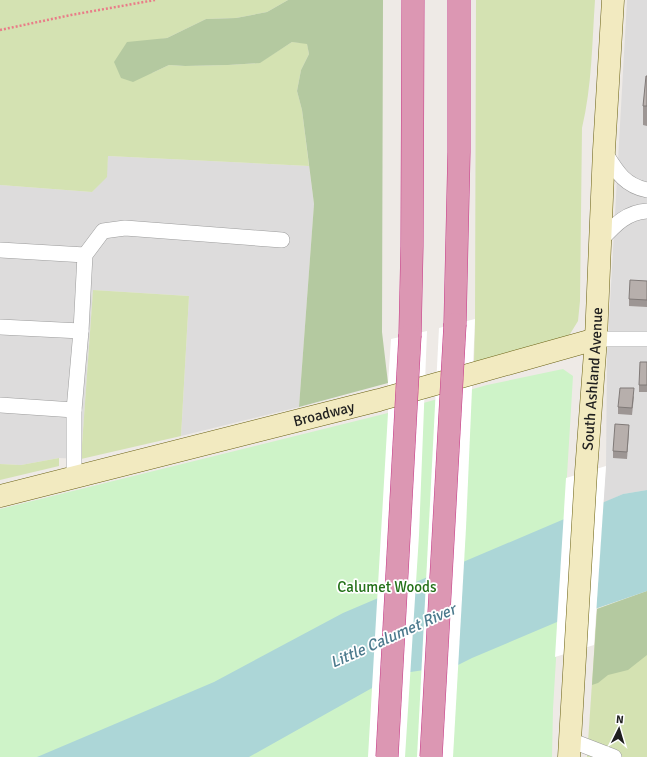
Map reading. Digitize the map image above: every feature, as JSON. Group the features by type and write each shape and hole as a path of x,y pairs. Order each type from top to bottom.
{"highway":[{"path":"387,757 410,335 412,246 413,0"},
{"path":"431,757 455,324 459,152 459,0"}],"main road":[{"name":"South Ashland Avenue","path":"570,752 586,472 596,339 604,150 613,0"},
{"name":"Broadway","path":"0,496 379,400 596,339"}],"street":[{"path":"604,150 617,172 625,180 632,185 647,190"},
{"path":"600,241 616,224 627,216 636,212 647,211"},
{"path":"74,477 74,410 81,331 85,255 103,231 125,228 282,240"},
{"path":"0,250 85,255"},
{"path":"0,327 81,331"},
{"name":"Broadway","path":"596,339 647,339"},
{"path":"0,405 74,410"},
{"path":"570,752 614,757"}],"path":[{"path":"0,30 71,15 155,0"}],"shaded area":[{"path":"627,0 647,0 647,490 623,494 603,503 606,466 607,357"},
{"path":"108,156 309,166 314,204 299,407 181,436 189,296 93,290 81,459 59,458 21,465 0,464 0,185 92,192 106,177"}],"green space":[{"path":"0,0 288,0 267,12 236,18 206,19 167,38 150,41 152,73 169,65 185,66 259,63 292,42 307,43 309,54 301,70 297,91 302,110 309,166 108,156 107,177 92,192 0,185"},
{"path":"288,0 383,0 382,332 388,383 299,407 314,204 302,110 297,91 301,70 309,54 307,44 292,42 260,63 185,66 169,65 133,82 121,78 114,62 127,42 167,38 206,19 236,18 267,12"},
{"path":"476,0 595,0 590,80 582,128 580,301 578,321 570,334 559,341 474,362 475,319"},
{"path":"93,290 189,296 181,436 81,459"},
{"name":"Calumet Woods","path":"563,369 573,376 553,709 552,757 0,757 0,509 388,413 487,385"},
{"path":"59,458 59,466 0,480 0,464 21,465"},
{"path":"647,591 647,757 587,757 597,609"},
{"path":"647,591 647,655 628,670 608,675 598,683 592,685 597,609"}],"water":[{"name":"Little Calumet River","path":"647,490 647,591 557,622 458,665 397,674 249,757 37,757 214,682 343,613 623,494"}],"pier":[{"path":"475,319 466,528 453,757 417,757 439,328"},
{"path":"427,331 419,535 405,757 368,757 391,339"},
{"path":"606,466 594,645 555,657 566,478"}],"building":[{"path":"646,76 647,106 643,106"},
{"path":"630,280 647,281 647,300 629,299"},
{"path":"640,362 647,362 647,385 639,385"},
{"path":"620,388 634,388 632,408 618,407"},
{"path":"615,424 629,425 627,452 613,451"}]}
